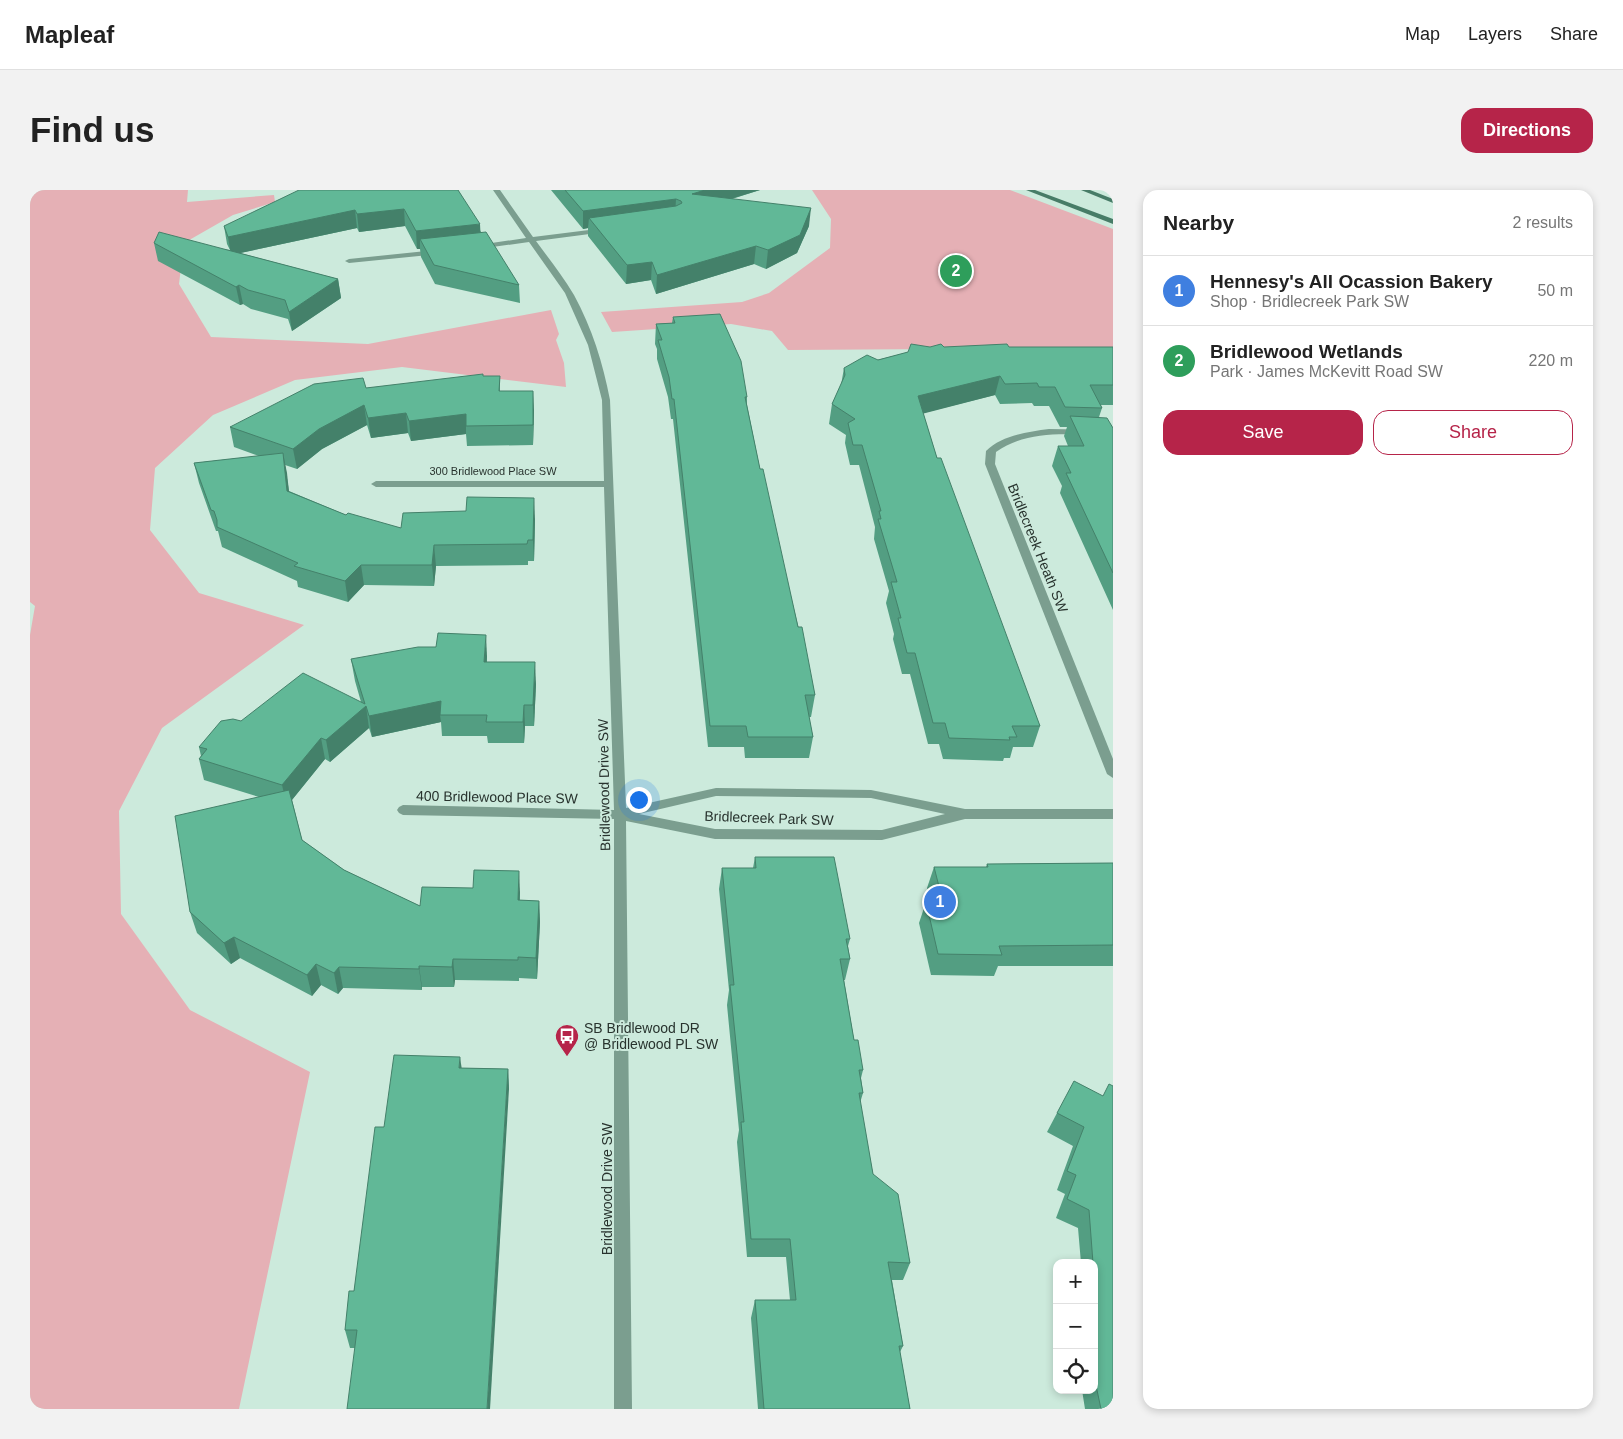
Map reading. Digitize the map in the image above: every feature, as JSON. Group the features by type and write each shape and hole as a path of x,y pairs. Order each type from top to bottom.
{"main road":[{"path":"1029,190 1113,222"},
{"path":"1084,190 1113,201"}],"street":[{"name":"Bridlewood Drive SW","path":"496,190 569,293 585,322 596,355 606,400 620,814 623,1409"},
{"path":"474,248 618,228"},
{"path":"349,262 445,251"},
{"name":"Bridlecreek Heath SW","path":"1113,433 1028,433 1012,437 1000,442 990,451 990,464 1113,774"},
{"name":"300 Bridlewood Place SW","path":"376,484 609,484"},
{"name":"Bridlecreek Park SW","path":"620,814 716,792 871,794 965,814 1113,814"},
{"name":"400 Bridlewood Place SW","path":"402,810 620,814"},
{"name":"Bridlecreek Park SW","path":"620,814 715,834 882,835 965,814"}],"shaded area":[{"path":"30,190 188,190 187,202 274,195 275,202 233,215 184,243 179,284 211,337 368,344 551,310 559,334 556,340 564,363 566,387 402,367 295,380 213,415 155,468 150,530 199,593 304,625 162,728 119,811 121,914 190,1010 310,1072 239,1409 30,1409 30,635 35,606 30,602"},
{"path":"812,190 1010,190 1113,229 1113,348 788,350 772,331 731,324 612,332 601,312 742,302 769,293 830,248 831,219"}],"building":[{"path":"299,190 458,190 480,224 416,231 404,209 357,214 355,210 228,237 224,226"},
{"path":"565,190 705,190 692,194 811,208 800,235 768,250 756,246 657,275 652,262 627,265 589,218 676,206 682,203 681,201 676,199 583,211"},
{"path":"159,232 338,279 289,312 285,300 248,290 239,285 236,287 154,243"},
{"path":"486,232 519,285 434,265 420,239"},
{"path":"720,314 741,361 747,397 745,397 760,469 763,469 798,627 802,627 815,695 805,695 813,737 748,737 746,726 710,726 674,399 672,399 669,377 658,340 662,340 656,324 675,323 673,317"},
{"path":"911,344 930,347 941,344 944,347 1007,344 1009,347 1113,347 1113,385 1090,385 1102,408 1065,407 1055,387 1039,387 1037,383 1005,384 1000,376 918,396 937,458 941,458 1040,726 1012,726 1017,737 1009,737 1010,740 949,738 945,723 933,723 915,653 907,653 898,618 901,618 891,582 897,582 878,519 881,519 879,511 881,511 862,445 853,445 848,423 855,419 832,404 845,375 844,368 867,355 878,360 908,352"},
{"path":"483,374 483,376 500,376 499,391 533,391 533,425 466,426 466,414 409,421 406,413 368,418 364,405 319,429 293,449 230,427 314,384 363,378 366,388"},
{"path":"1070,416 1107,418 1113,428 1113,573 1066,473 1071,473 1058,446 1084,446"},
{"path":"283,453 287,491 346,515 348,513 401,528 403,513 466,511 467,497 534,498 533,540 528,540 527,544 434,545 432,565 361,565 345,581 294,566 298,563 217,527 214,511 211,510 194,463"},
{"path":"438,633 486,635 484,662 535,662 533,705 524,705 523,722 486,722 487,715 440,715 441,701 369,716 366,706 326,740 321,738 282,785 199,759 207,749 199,747 221,721 233,719 241,721 303,673 365,704 351,659 418,647 436,647"},
{"path":"289,790 302,840 344,870 420,906 422,887 473,888 474,870 519,871 518,900 539,901 536,958 518,957 518,960 453,959 452,967 419,966 419,969 339,967 334,973 316,964 307,975 234,937 224,943 190,912 175,816"},
{"path":"755,857 834,857 850,939 846,939 850,959 840,959 854,1040 858,1040 863,1070 859,1070 863,1093 859,1093 873,1174 898,1194 910,1263 888,1262 903,1346 899,1346 910,1409 764,1409 755,1300 796,1300 790,1239 751,1239 741,1122 744,1122 730,985 734,985 722,868 756,868"},
{"path":"1113,863 1113,945 999,946 1002,955 938,954 926,902 943,902 934,867 988,867 987,864"},
{"path":"394,1055 460,1057 459,1068 508,1069 487,1409 347,1409 357,1330 345,1330 349,1291 354,1291 375,1127 384,1127"},
{"path":"1074,1081 1103,1096 1109,1084 1113,1086 1113,1409 1101,1409 1098,1394 1098,1259 1093,1259 1089,1210 1067,1199 1076,1175 1067,1171 1084,1127 1057,1113"}],"place":[{"name":"Bridlewood Wetlands","path":"956,271"},
{"name":"Hennesy's All Ocassion Bakery","path":"940,902"},
{"name":"SB Bridlewood DR @ Bridlewood PL SW","path":"567,1057"}]}
